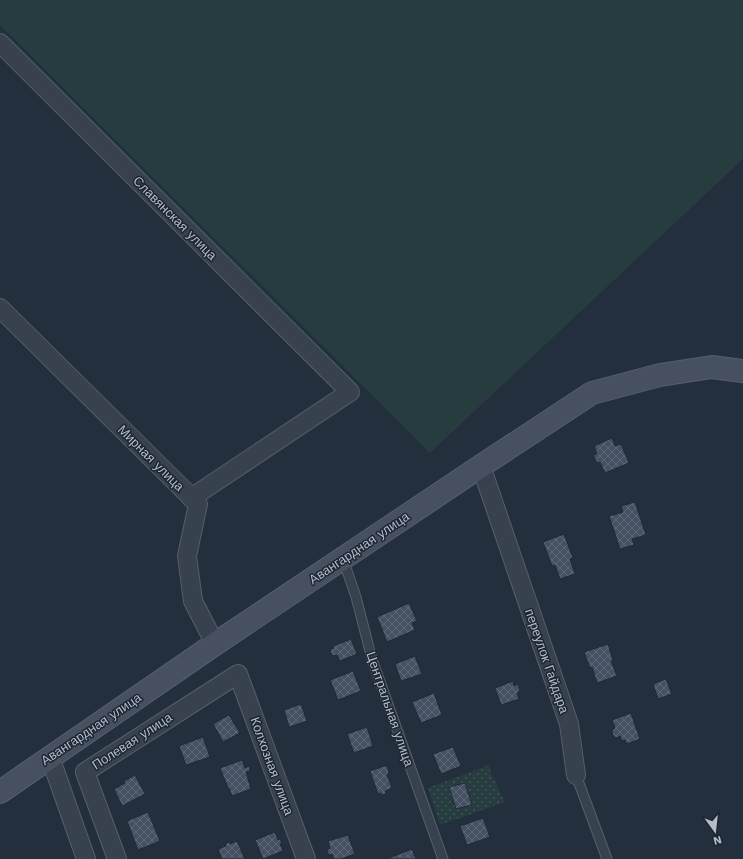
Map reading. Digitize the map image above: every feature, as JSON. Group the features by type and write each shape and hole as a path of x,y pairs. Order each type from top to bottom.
{"main road":[{"name":"Авангардная улица","path":"0,792 215,644 592,393 660,375 712,367 743,371"}],"street":[{"name":"Славянская улица","path":"0,43 350,392 191,498"},
{"name":"Мирная улица","path":"0,308 198,504 187,556 193,601 215,644"},
{"name":"переулок Гайдара","path":"481,466 568,724 576,775"},
{"name":"Полевая улица","path":"117,859 85,772 238,674"},
{"name":"Колхозная улица","path":"238,674 306,859"},
{"path":"50,757 86,859"}],"lane":[{"name":"Центральная улица","path":"343,558 356,597 372,659 443,859"},
{"name":"переулок Гайдара","path":"576,775 606,859"}],"green space":[{"path":"0,0 743,0 743,159 430,453 0,25"},
{"path":"489,765 491,773 505,802 440,825 428,788"}],"building":[{"path":"612,438 615,446 621,444 629,463 605,473 600,462 597,463 593,455 597,454 594,446"},
{"path":"635,502 646,535 632,539 634,545 620,549 609,516 623,512 621,506"},
{"path":"564,534 573,558 570,559 575,574 560,579 555,565 552,566 543,542"},
{"path":"409,603 417,621 412,623 415,630 387,642 377,617"},
{"path":"351,639 357,654 340,661 337,655 332,656 330,649 334,648 333,646"},
{"path":"608,644 613,660 611,661 617,676 597,683 592,667 590,668 584,652"},
{"path":"415,656 422,674 401,681 395,664"},
{"path":"353,671 361,691 338,700 330,680"},
{"path":"666,679 672,694 658,699 653,684"},
{"path":"513,681 514,686 518,684 520,691 517,693 519,699 501,705 495,688"},
{"path":"434,693 442,715 421,723 412,702"},
{"path":"301,704 307,721 289,727 284,710"},
{"path":"631,713 640,739 627,744 625,740 622,741 620,736 617,738 613,736 612,732 615,728 612,720"},
{"path":"229,715 240,733 223,742 213,724"},
{"path":"367,727 373,746 354,753 347,734"},
{"path":"203,737 210,757 186,765 179,746"},
{"path":"453,747 461,766 441,774 433,754"},
{"path":"242,760 245,768 249,766 250,771 246,772 251,789 232,796 220,768"},
{"path":"387,766 389,772 387,775 392,788 385,791 386,794 382,795 381,793 378,794 370,771"},
{"path":"135,775 145,794 122,806 114,789"},
{"path":"465,783 472,805 456,809 449,787"},
{"path":"148,812 160,841 138,850 127,821"},
{"path":"483,818 490,837 467,845 460,826"},
{"path":"275,832 278,840 280,839 282,843 280,844 283,851 263,859 255,840"},
{"path":"348,835 355,854 341,859 334,859 332,854 328,854 327,850 330,848 328,841"},
{"path":"237,841 245,859 222,859 218,849 226,846 225,844 230,842 230,844"},
{"path":"412,849 416,859 389,859 389,858"}]}
